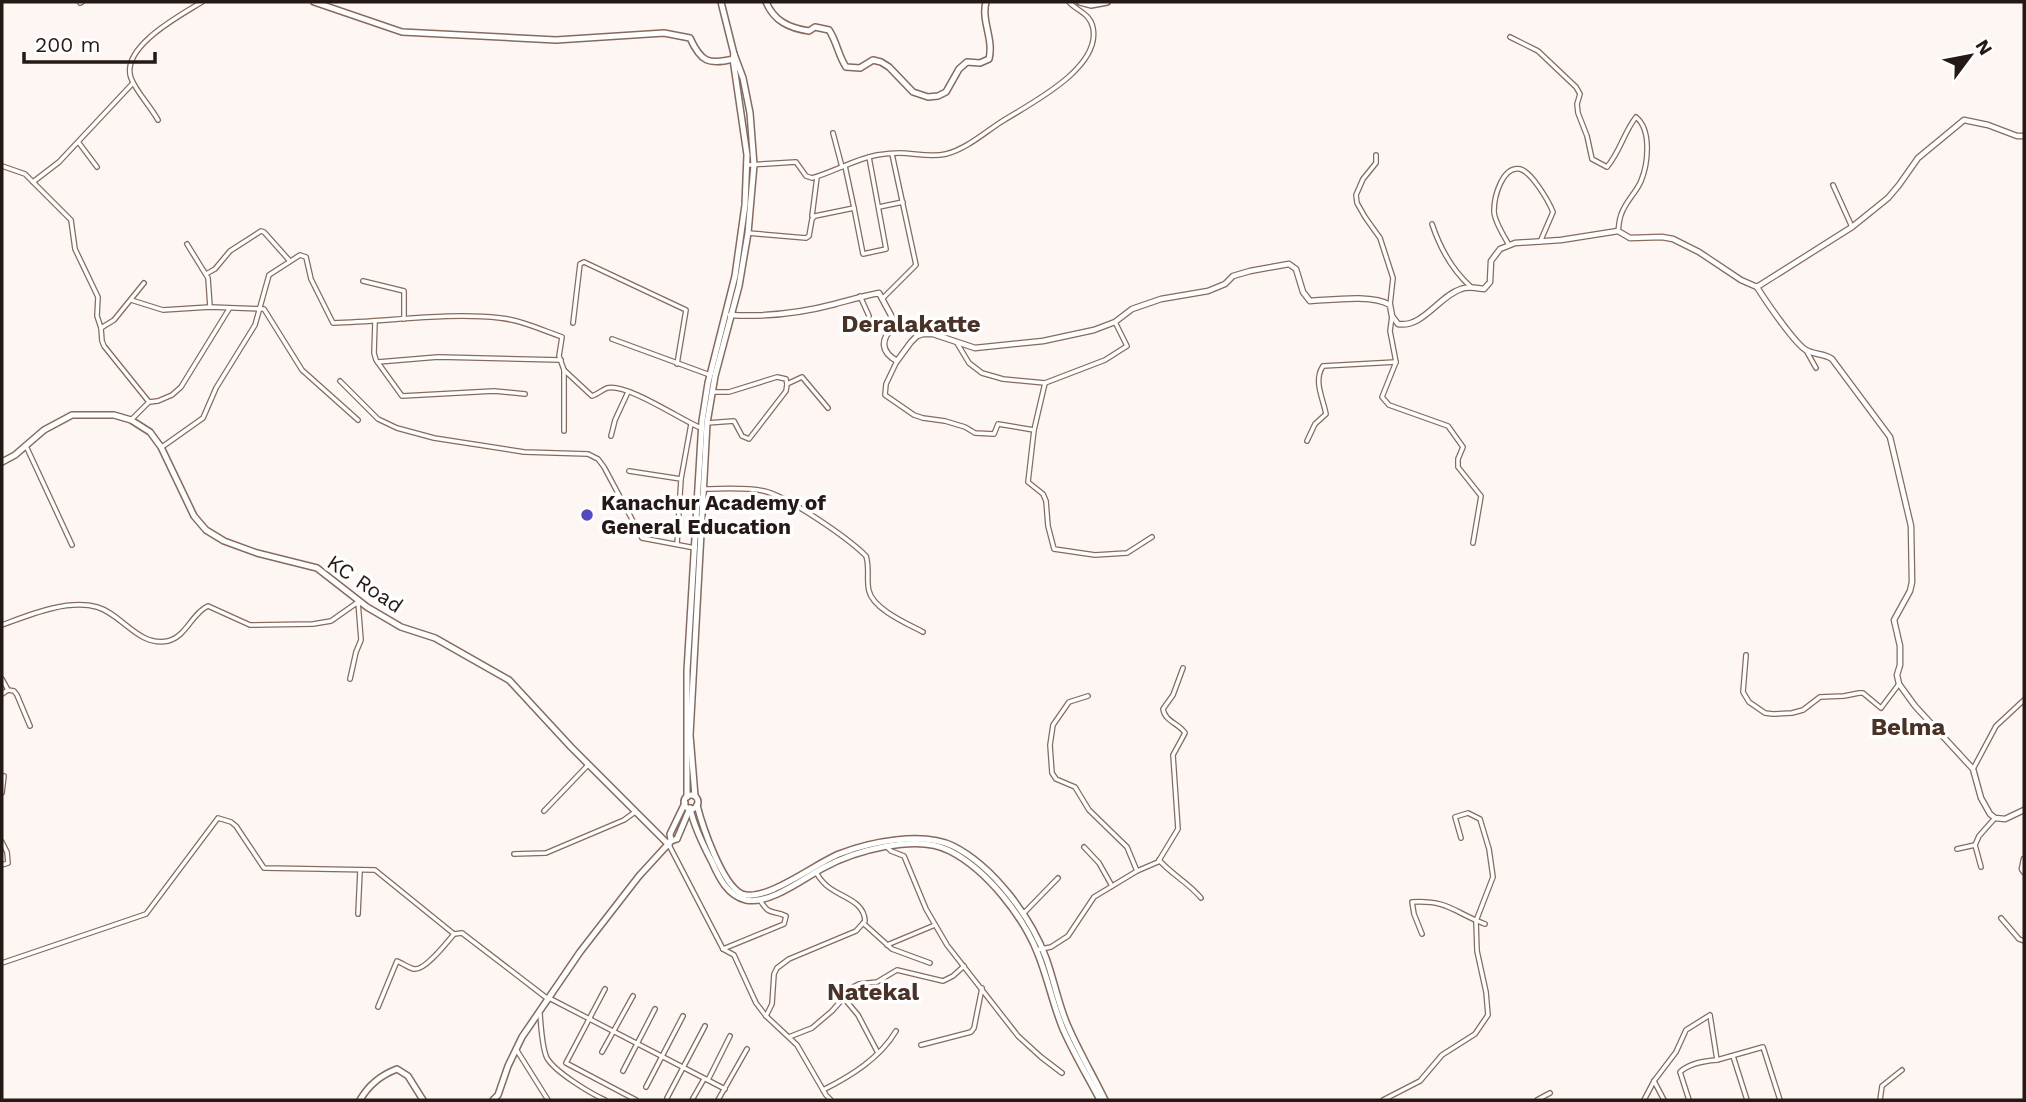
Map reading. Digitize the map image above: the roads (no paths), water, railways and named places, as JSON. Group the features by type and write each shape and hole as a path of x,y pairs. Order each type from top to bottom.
{"main road":[{"path":"314,2 333,5 402,32 556,40 664,33 690,38 697,54 703,59 719,62 735,57"},
{"path":"721,2 750,113 751,165 748,233 739,286 710,375 701,428 704,489 695,548 690,735 695,796 698,799 697,805 704,830 723,871 734,887 743,894 750,895 767,892 848,856 912,839 932,839 961,850 992,877 1023,914 1040,950 1068,1027 1105,1100"},
{"path":"766,2 775,18 788,26 809,31 815,27 829,30 846,67 860,68 873,60 881,62 913,92 928,97 946,92 959,69 967,62 980,63 989,59 991,47 983,13 986,2"},
{"path":"1080,2 1091,5 1107,2"},
{"path":"751,165 741,245 703,444 686,722 686,800 714,868 735,896 745,900 760,900 791,886 815,869"},
{"path":"2,462 15,455 44,430 72,415 114,415 131,420"},
{"name":"KC Road","path":"131,420 150,432 162,447 194,516 206,530 224,541 257,553 317,568 358,602 401,627 435,638 509,680 588,765 670,843"},
{"path":"670,843 670,834 686,800 691,795 695,796"},
{"path":"493,1100 498,1095 516,1049 540,1012 608,914 639,876 677,839 690,808 697,805"},
{"path":"682,827 688,824 695,826"},
{"path":"886,845 936,845 953,852 964,859 1007,901 1040,950 1064,1031 1100,1100"},
{"path":"360,1100 379,1078 397,1069 408,1076 423,1100"}],"street":[{"path":"158,120 132,83 131,65 147,40 202,2"},
{"path":"751,165 796,162 806,176 812,178 869,158 892,154 949,154 1038,100 1072,73 1091,48 1093,29 1088,15 1069,2"},
{"path":"1510,37 1538,51 1576,87 1580,94 1578,113 1592,159 1596,163 1607,167 1616,156 1630,124 1636,117 1640,120 1647,144 1643,177 1621,213 1618,231"},
{"path":"33,182 79,143 132,83"},
{"path":"1757,287 1852,227 1888,198 1918,158 1964,120 2024,136"},
{"path":"833,133 844,166 863,254 886,249 869,158"},
{"path":"79,143 97,167"},
{"path":"882,299 916,265 892,154"},
{"path":"1376,155 1376,163 1363,179 1356,195 1365,218 1380,238 1393,278 1390,331 1396,362 1382,397 1389,405 1448,426 1464,447 1458,459 1458,467 1481,496 1474,543"},
{"path":"2,166 25,174 71,220 75,249 98,297 97,316 104,346 149,402"},
{"path":"1509,246 1493,213 1497,186 1504,177 1521,169 1543,192 1553,212 1540,242"},
{"path":"748,233 806,238 810,236 817,177"},
{"path":"1833,185 1852,227"},
{"path":"879,207 903,202"},
{"path":"812,219 820,214 854,208"},
{"path":"1432,224 1449,260 1471,287"},
{"path":"1392,316 1398,324 1413,323 1460,289 1484,289 1490,282 1491,261 1500,249 1618,231 1630,237 1673,239 1757,287 1816,368"},
{"path":"206,274 215,269 230,251 261,232 264,232 289,260"},
{"path":"187,244 206,274 210,287 210,307"},
{"path":"162,447 203,418 216,388 255,325 269,275 300,254 306,257 311,279 333,323 500,318 517,321 562,337 559,356 564,370 564,431"},
{"path":"573,323 579,264 584,262 686,310 677,364"},
{"path":"1034,430 998,424 994,434 975,433 945,421 923,418 884,396 886,384 897,361 911,342 923,334 933,334 975,348 1043,341 1115,323 1132,309 1182,294 1208,291 1225,284 1233,276 1289,264 1296,269 1303,292 1310,301 1377,300 1390,305"},
{"path":"363,281 404,291 404,319"},
{"path":"101,328 114,320 144,283"},
{"path":"729,314 774,316 879,293 893,319 893,327 886,335 884,349 887,355 897,361"},
{"path":"860,296 869,316"},
{"path":"131,300 163,310 210,307 264,309 302,370 358,420"},
{"path":"131,420 149,402 165,398 181,387 229,309"},
{"path":"375,322 374,353 402,396 494,391 525,394"},
{"path":"957,343 969,363 982,373 1003,379 1045,383 1105,360 1126,346 1115,323"},
{"path":"612,339 710,375"},
{"path":"1805,350 1832,359 1890,437 1911,526 1912,582 1895,620 1900,646 1897,675 1899,684 1915,706 1973,769 1990,814 1995,818 2005,819 2024,810"},
{"path":"378,362 438,356 561,360"},
{"path":"1307,441 1315,424 1326,414 1318,379 1323,366 1396,362"},
{"path":"564,370 592,396 606,388 628,391 701,428"},
{"path":"708,423 734,421 742,436 749,439 786,391 787,384 786,379 777,377 729,392 711,392"},
{"path":"787,384 802,377 828,408"},
{"path":"341,381 378,419 397,428 455,442 524,452 581,453 595,456 604,467 642,538 695,548"},
{"path":"1045,383 1034,430 1028,482 1046,501 1048,526 1054,549 1095,555 1127,553 1152,537"},
{"path":"611,436 628,391"},
{"path":"676,545 681,480 691,424"},
{"path":"26,445 72,545"},
{"path":"629,471 681,480"},
{"path":"704,489 767,492 834,530 866,556 869,591 873,599 890,615 923,632"},
{"path":"2,625 49,609 93,606 112,615 134,633 164,642 179,636 201,610 208,606 250,625 313,624 331,621 358,602 362,640 356,652 350,679"},
{"path":"1746,655 1743,692 1749,702 1759,710 1773,714 1803,710 1820,697 1858,693 1863,693 1881,708 1899,684"},
{"path":"1040,950 1068,936 1094,897 1158,862 1178,829 1173,755 1185,733 1167,719 1163,709 1173,695 1182,668"},
{"path":"2,679 8,690"},
{"path":"2,694 8,690 14,691 30,726"},
{"path":"1087,696 1069,702 1053,725 1050,745 1052,773 1056,779 1074,787 1089,810 1127,847 1137,872"},
{"path":"1973,769 1996,726 2024,700"},
{"path":"544,811 588,765"},
{"path":"2,793 4,776"},
{"path":"514,854 546,853 624,820 635,812"},
{"path":"1383,1100 1420,1081 1442,1055 1475,1034 1488,1015 1477,951 1476,921 1493,877 1489,849 1480,819 1468,813 1455,817 1461,838"},
{"path":"2,963 146,914 218,818 236,826 264,868 375,870 454,934"},
{"path":"1981,867 1975,845 1979,836 1995,818"},
{"path":"2,842 8,863 2,865"},
{"path":"670,843 723,949 734,955 755,1003 797,1045 831,1100"},
{"path":"886,845 888,850 904,856 935,925 1018,1036 1062,1073"},
{"path":"1957,849 1975,845"},
{"path":"1084,847 1112,886"},
{"path":"2024,859 2024,872"},
{"path":"1158,862 1160,860 1168,871 1193,888 1201,898"},
{"path":"766,1016 772,1004 777,968 789,959 856,931 865,921 864,912 858,905 824,884 815,869"},
{"path":"358,914 360,870"},
{"path":"1023,914 1058,878"},
{"path":"723,949 784,924 786,916 772,913 760,900"},
{"path":"1422,934 1412,902 1430,901 1444,904 1485,924"},
{"path":"2001,918 2019,939 2024,941"},
{"path":"863,923 892,949 930,963"},
{"path":"887,945 935,925"},
{"path":"379,1007 397,961 414,969 420,968 440,951 454,934 462,933 549,999 725,1089"},
{"path":"788,1037 812,1028 832,1011 853,986 877,982 897,970 943,981 964,966"},
{"path":"921,1045 971,1032 982,988"},
{"path":"605,989 566,1063 636,1100"},
{"path":"602,1052 633,996"},
{"path":"843,997 858,1015 878,1053"},
{"path":"623,1071 655,1009"},
{"path":"540,1012 545,1052 552,1064 587,1091 605,1100"},
{"path":"1644,1100 1654,1081 1676,1052 1686,1030 1710,1015 1717,1060"},
{"path":"646,1087 683,1016"},
{"path":"667,1098 705,1026"},
{"path":"823,1090 847,1078 888,1045 896,1031"},
{"path":"692,1100 730,1036"},
{"path":"1689,1100 1680,1072 1685,1068 1763,1047 1780,1100"},
{"path":"516,1049 548,1100"},
{"path":"718,1100 747,1049"},
{"path":"1733,1056 1747,1100"},
{"path":"1880,1100 1882,1086 1902,1070"},
{"path":"1654,1081 1664,1100"},
{"path":"1537,1100 1550,1093"}],"place":[{"name":"Kanachur Academy of General Education","path":"587,515"}],"district":[{"name":"Deralakatte","path":"911,324"},
{"name":"Belma","path":"1908,727"},
{"name":"Natekal","path":"873,992"}]}
